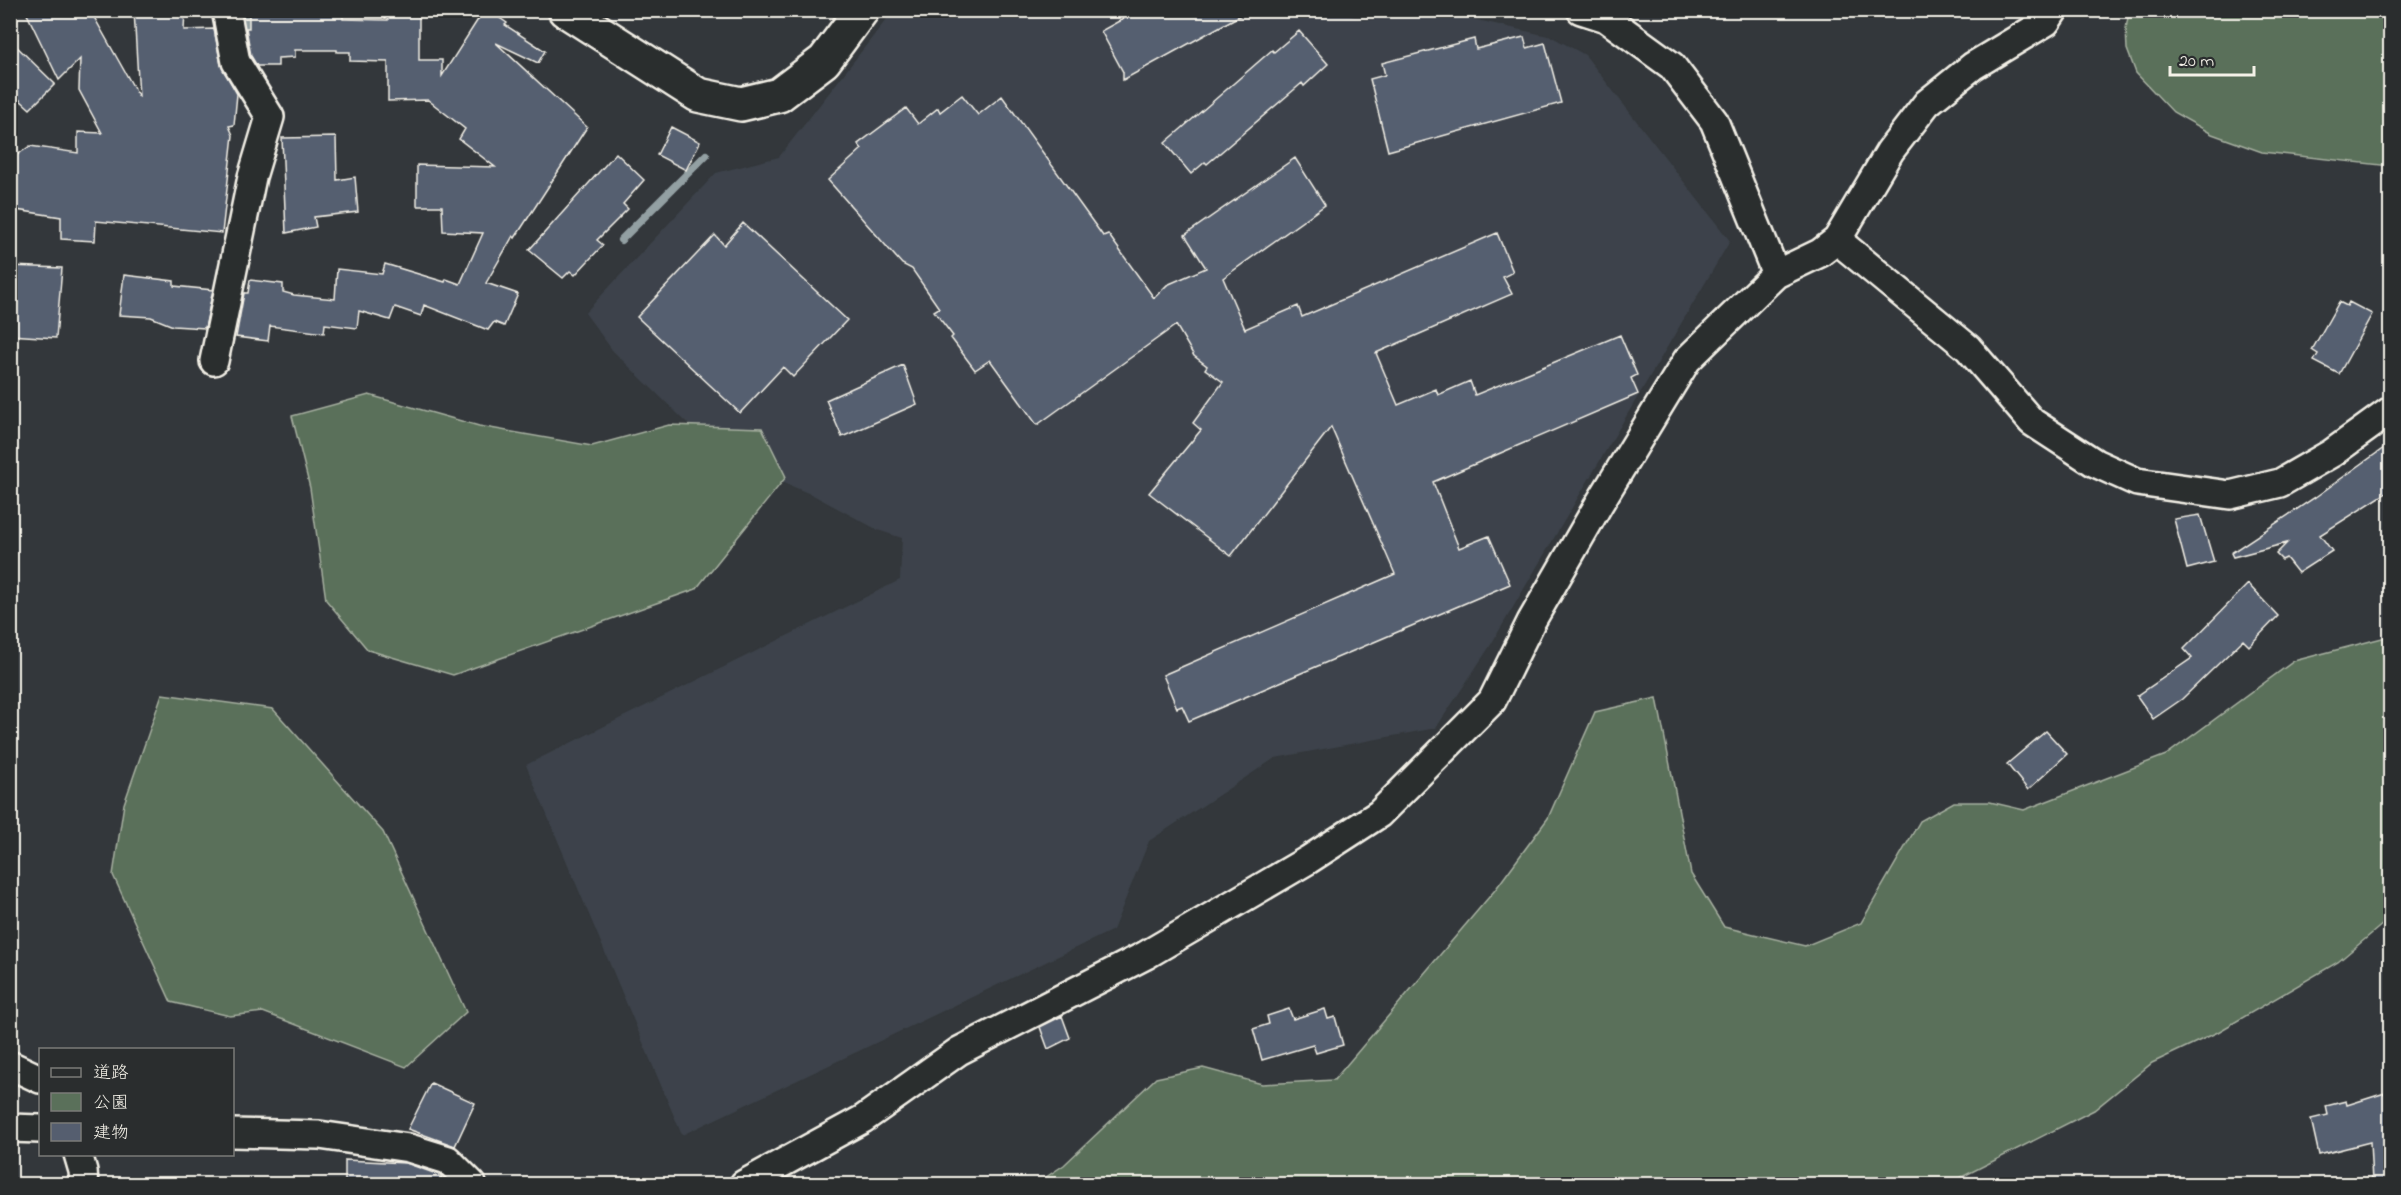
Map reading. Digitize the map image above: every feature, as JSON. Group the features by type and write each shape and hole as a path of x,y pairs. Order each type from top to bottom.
{"street":[{"path":"214,361 252,177 270,117 236,62 226,10"},
{"path":"565,10 698,95 741,104 779,95 824,61 862,10"},
{"path":"1581,10 1606,18 1672,66 1714,121 1776,274"},
{"path":"744,1185 863,1119 959,1051 1146,955 1308,860 1379,814 1492,701 1531,622 1599,504 1687,360 1776,274 1820,253 1837,240 1890,151 1927,103 1973,66 2046,22 2054,10"},
{"path":"1837,240 1968,348 2032,422 2095,463 2137,482 2230,495 2280,483 2332,453 2391,411"},
{"path":"10,1065 39,1079"},
{"path":"10,1128 39,1129"},
{"path":"234,1133 320,1135 409,1148 448,1160 471,1185"},
{"path":"78,1156 84,1185"}],"shaded area":[{"path":"1333,10 1363,20 1451,14 1552,37 1585,55 1730,241 1490,646 1436,728 1275,758 1149,841 1113,930 682,1135 526,765 900,580 902,538 878,530 813,495 730,460 711,446 613,351 585,313 716,173 779,157 893,11"}],"green space":[{"path":"2129,11 2390,11 2390,166 2262,152 2212,134 2173,112 2136,73 2127,49 2126,29"},
{"path":"369,395 479,426 592,446 669,425 762,428 786,477 696,589 453,675 368,650 326,600 310,488 292,416"},
{"path":"2390,636 2390,918 2338,962 2218,1032 2152,1063 2094,1110 1948,1184 1036,1184 1064,1165 1156,1078 1203,1068 1262,1084 1334,1080 1495,890 1548,818 1595,712 1657,698 1691,874 1724,927 1805,946 1861,923 1920,821 1954,802 1990,802 2024,810 2166,755 2294,661"},
{"path":"162,694 273,709 383,832 466,1012 406,1067 263,1012 230,1016 171,1002 113,875 124,804"}],"building":[{"path":"25,10 90,10 139,97 134,10 185,10 184,30 214,29 221,65 237,94 234,125 229,126 233,135 222,233 96,221 95,241 61,239 61,217 10,209 10,160 30,146 78,153 78,132 102,133 79,90 80,59 59,80"},
{"path":"249,10 343,10 343,19 388,20 388,10 419,10 419,60 442,60 442,76 484,10 488,10 507,23 505,25 545,51 538,63 496,43 587,127 515,238 513,236 486,283 518,294 504,326 494,322 488,330 424,305 421,316 395,307 390,320 359,311 357,328 325,324 324,333 270,326 268,341 236,337 244,293 248,293 250,280 283,284 283,292 294,295 335,299 337,269 382,274 385,264 445,282 446,279 460,284 483,233 443,231 442,206 417,206 417,165 495,167 459,139 465,129 428,100 388,101 388,62 350,61 350,52 337,52 337,50 295,50 295,57 278,58 278,66 257,66 251,56 246,28 249,28"},
{"path":"1139,10 1250,10 1123,80 1123,72 1101,31"},
{"path":"1299,31 1328,64 1304,86 1302,83 1207,164 1205,162 1191,174 1165,143 1272,50 1274,52"},
{"path":"1524,37 1527,48 1545,43 1561,103 1388,151 1370,79 1385,75 1382,63 1474,39 1476,49"},
{"path":"10,40 55,84 30,109 10,91"},
{"path":"962,95 978,115 1002,96 1103,236 1108,234 1154,298 1167,285 1206,268 1185,235 1295,158 1325,205 1223,278 1245,329 1298,306 1302,317 1497,233 1513,272 1503,277 1512,294 1376,353 1398,405 1436,389 1438,395 1470,381 1475,395 1620,335 1637,375 1631,378 1638,394 1433,482 1459,548 1489,536 1510,584 1189,721 1182,706 1177,708 1163,675 1395,574 1331,427 1231,556 1149,493 1201,430 1193,423 1223,382 1205,369 1207,366 1194,356 1176,325 1037,425 990,360 975,370 934,311 939,308 912,269 902,264 828,180 862,149 858,144 906,108 918,124 938,108 940,112"},
{"path":"671,127 700,142 686,170 657,155"},
{"path":"336,137 337,180 355,177 358,212 314,217 316,227 286,233 282,138"},
{"path":"616,153 644,180 623,204 628,209 597,240 603,245 575,275 570,271 563,278 529,250"},
{"path":"743,223 847,320 793,377 783,367 740,413 637,317 715,235 724,245"},
{"path":"10,266 62,268 56,338 10,335"},
{"path":"124,275 174,281 174,286 213,290 205,328 173,326 151,317 119,315"},
{"path":"2339,302 2347,306 2349,302 2372,314 2339,374 2314,361 2318,354 2312,350"},
{"path":"903,365 917,404 842,437 826,400"},
{"path":"2391,443 2391,490 2320,535 2332,551 2298,573 2286,558 2282,560 2276,554 2287,543 2233,557 2231,553"},
{"path":"2200,515 2214,562 2187,569 2174,519"},
{"path":"2248,584 2278,616 2249,646 2243,640 2182,699 2153,719 2137,696 2192,658 2184,649"},
{"path":"2046,731 2067,754 2028,790 2007,764"},
{"path":"1289,1009 1293,1019 1325,1009 1328,1019 1335,1017 1343,1045 1316,1053 1313,1045 1262,1060 1253,1029 1269,1024 1267,1016"},
{"path":"1062,1016 1070,1038 1048,1049 1040,1027"},
{"path":"431,1083 475,1103 455,1146 408,1129"},
{"path":"2385,1093 2391,1111 2391,1181 2372,1181 2370,1142 2319,1155 2311,1119 2328,1115 2326,1106 2346,1101 2347,1105"},
{"path":"345,1160 406,1163 442,1176 438,1185 345,1185"}],"waterway":[{"path":"246,10 247,59"},
{"path":"621,240 706,155"}]}
